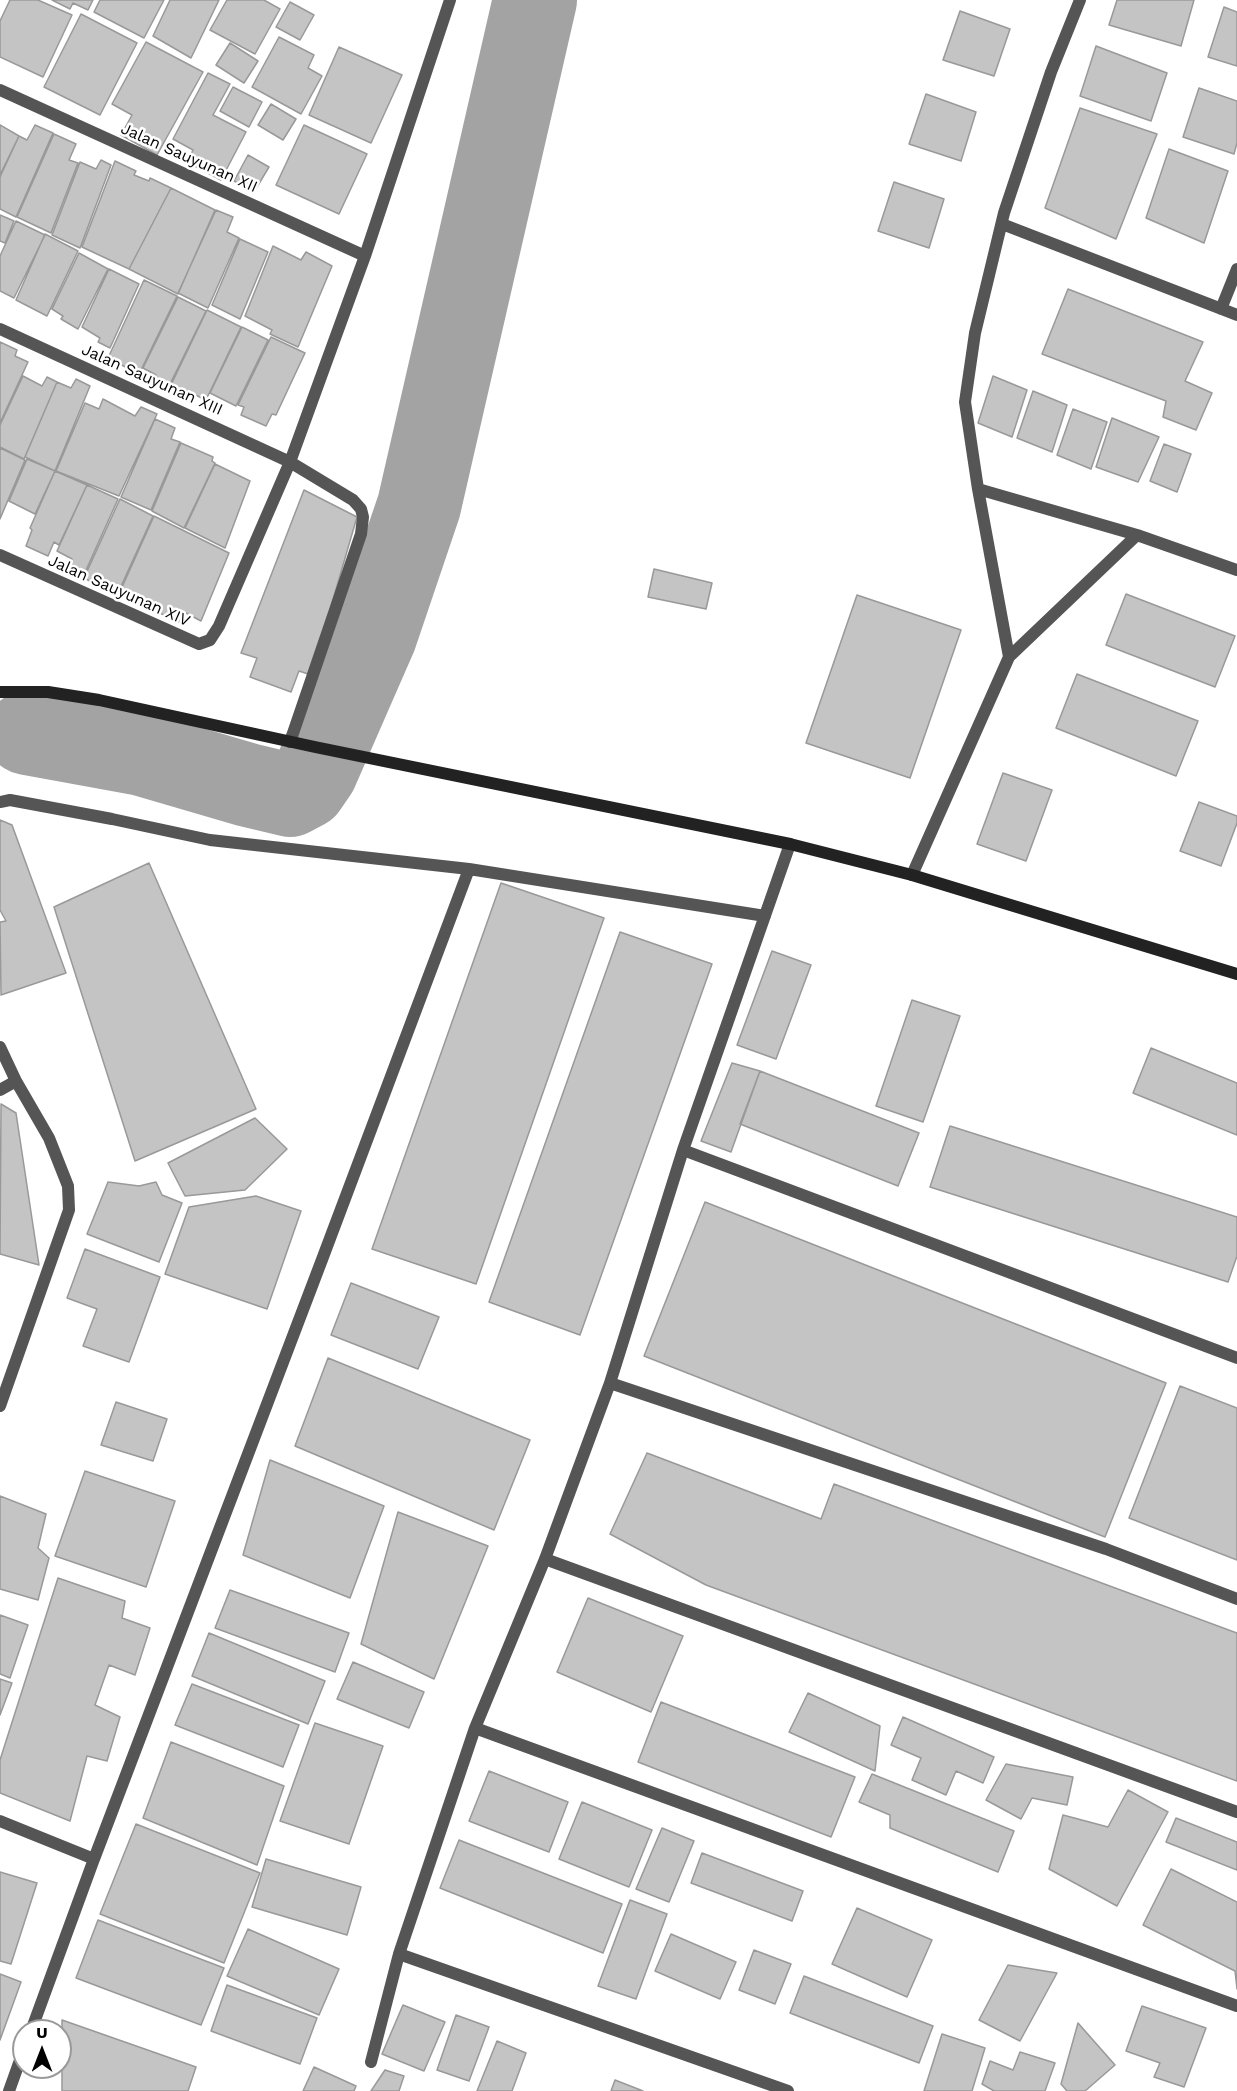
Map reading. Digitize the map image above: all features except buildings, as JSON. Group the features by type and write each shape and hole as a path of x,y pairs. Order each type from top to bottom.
{"street":[{"path":"290,462 365,256 450,0"},
{"path":"1009,657 978,489 965,402 975,333 1002,224 1051,72 1080,0"},
{"name":"Jalan Sauyunan XII","path":"0,90 365,256"},
{"path":"1002,224 1237,315"},
{"path":"1221,309 1237,269"},
{"name":"Jalan Sauyunan XIII","path":"0,329 290,462 353,500 361,509 363,517 360,534 290,742"},
{"name":"Jalan Sauyunan XIV","path":"0,555 199,644 210,639 219,626 290,462"},
{"path":"978,489 1137,535 1237,570"},
{"path":"912,875 1009,657 1137,535"},
{"path":"0,693 48,693 99,700 290,742 790,844 912,875 1237,974"},
{"path":"0,802 10,800 56,808 210,840 469,868 765,916"},
{"path":"371,2062 399,1954 475,1728 545,1559 610,1383 684,1150 790,844"},
{"path":"35,2019 469,868"},
{"path":"0,1047 16,1081 49,1138 68,1186 69,1210 0,1406"},
{"path":"0,1090 16,1081"},
{"path":"684,1150 1237,1358"},
{"path":"610,1383 1106,1549 1237,1599"},
{"path":"545,1559 1237,1812"},
{"path":"475,1728 1237,2006"},
{"path":"0,1821 94,1859"},
{"path":"399,1954 788,2091"}],"waterway":[{"path":"27,733 142,754 290,795 305,787 316,771 375,636 419,506 535,0"},
{"path":"0,736 27,733"}]}
